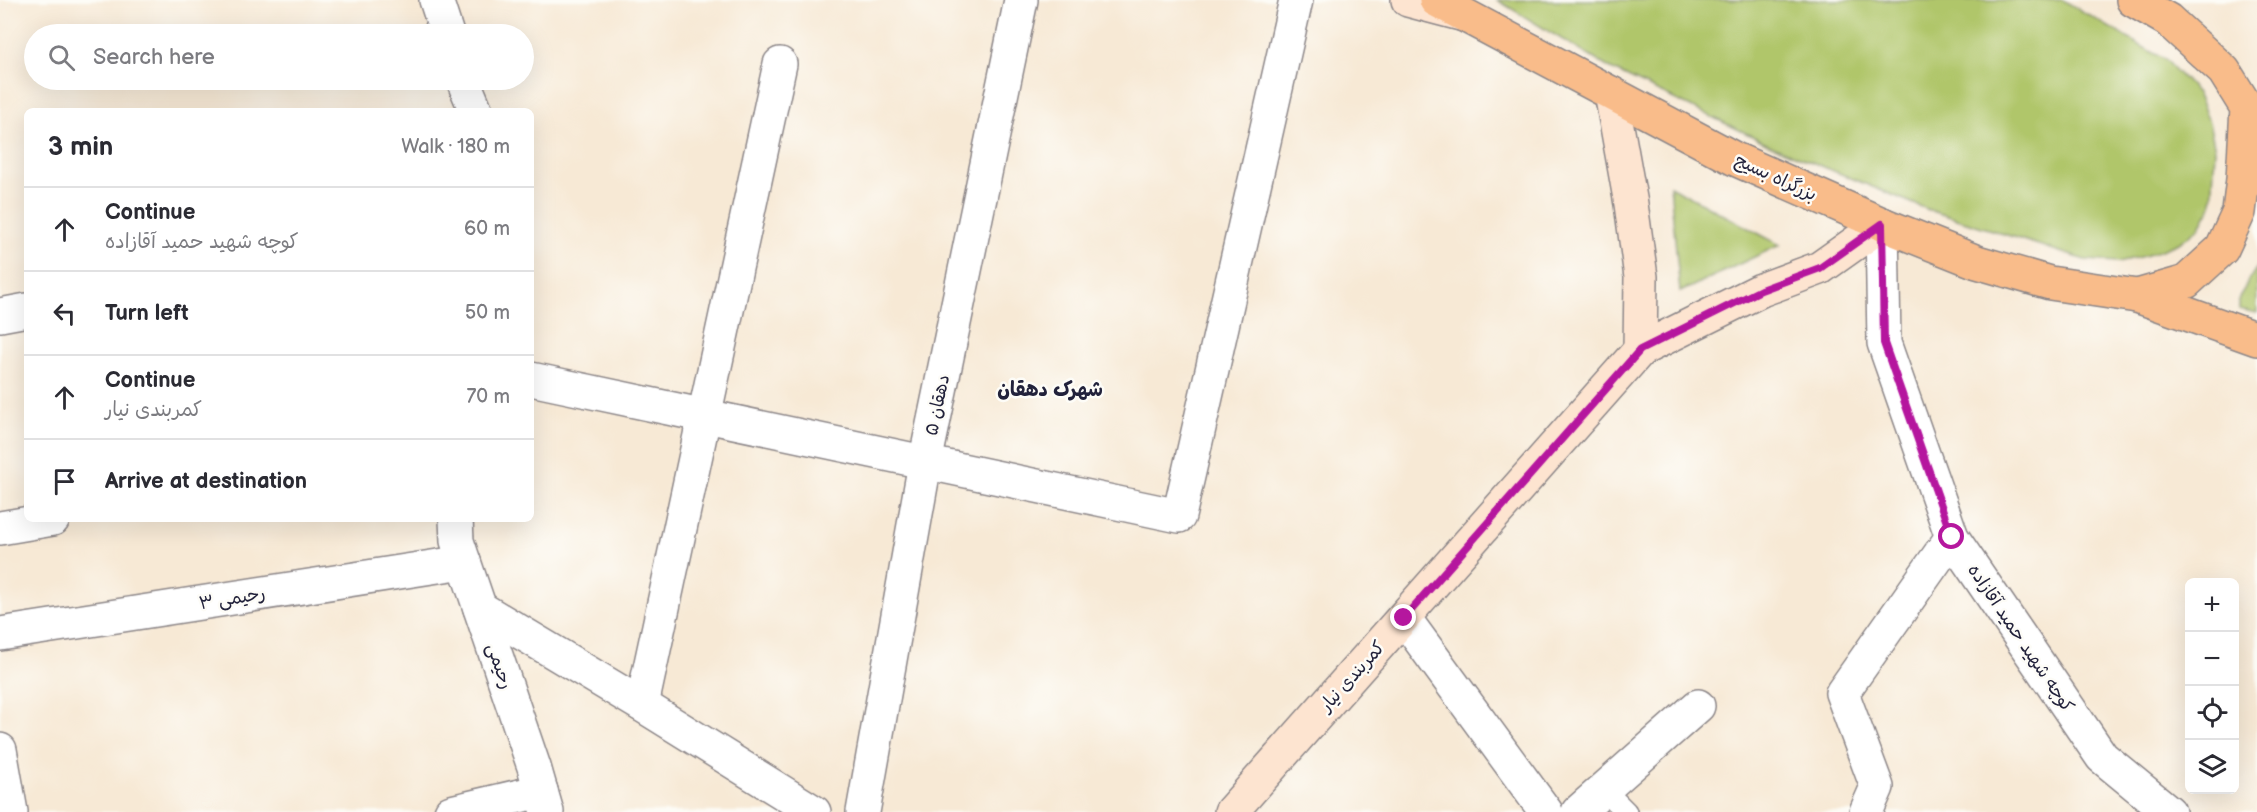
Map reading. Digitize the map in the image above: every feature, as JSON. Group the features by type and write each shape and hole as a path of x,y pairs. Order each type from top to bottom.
{"highway":[{"name":"بزرگراه بسیج","path":"2133,0 2168,20 2224,71 2252,112 2239,212 2222,249 2186,282 2137,296"},
{"name":"بزرگراه بسیج","path":"1449,7 1735,159 1882,224 1977,262 2050,283 2137,296 2257,339"}],"main road":[{"path":"1408,0 1449,7"},
{"path":"1611,93 1631,204 1641,277 1640,350 1761,290 1820,268 1882,224"},
{"name":"کمربندی نیار","path":"1231,812 1640,350"}],"street":[{"path":"436,0 444,24"},
{"name":"دهقان ۵","path":"863,812 925,463 1021,0"},
{"path":"534,380 1179,516 1296,0"},
{"path":"642,705 780,64"},
{"path":"467,90 475,108"},
{"name":"کوچه شهید حمید آقازاده","path":"1882,224 1884,343 1952,537 2102,757 2169,812"},
{"path":"0,315 24,311"},
{"path":"0,528 35,522"},
{"name":"رحیمی","path":"456,522 457,541 544,801"},
{"path":"1866,812 1877,787 1842,693 1952,537"},
{"name":"رحیمی ۳","path":"0,634 464,562"},
{"path":"480,608 814,812"},
{"path":"1404,618 1546,812"},
{"path":"1578,812 1698,706"},
{"path":"0,750 11,812"},
{"path":"451,812 544,801"}],"lane":[{"path":"1603,789 1626,812"}],"green space":[{"path":"1497,0 2063,0 2167,61 2197,93 2209,122 2215,149 2212,205 2200,227 2179,243 2148,255 2119,262 2085,260 1929,210 1775,147 1611,69"},
{"path":"1670,186 1780,245 1680,292"},
{"path":"2257,268 2257,313 2239,309 2239,297"}],"district":[{"name":"شهرک دهقان","path":"1050,389"}],"route":[{"path":"1404,618 1640,350 1761,290 1820,268 1882,224 1884,343 1952,537"}]}
